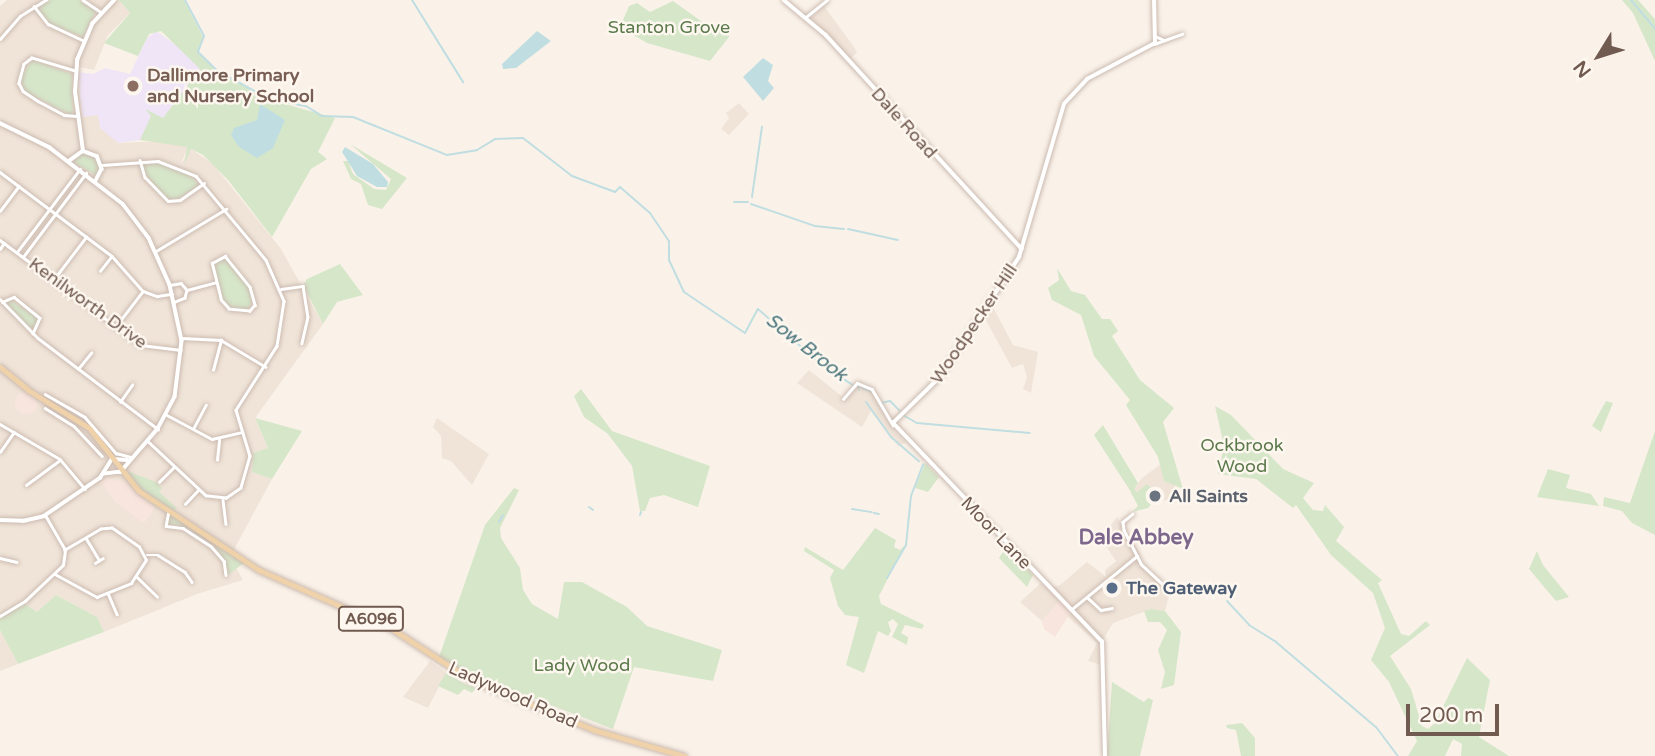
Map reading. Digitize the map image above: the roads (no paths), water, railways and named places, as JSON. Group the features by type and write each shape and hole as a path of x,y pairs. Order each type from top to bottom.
{"main road":[{"name":"Ladywood Road","path":"0,367 96,436 121,472 139,491 259,570 392,628 471,680 582,726 684,756"}],"street":[{"path":"0,39 34,6 46,0"},
{"path":"83,0 101,12"},
{"path":"83,151 75,72 83,40 101,12 114,0"},
{"name":"Dale Road","path":"784,0 806,17 1022,249"},
{"path":"806,17 827,0"},
{"path":"1154,0 1157,37 1154,44"},
{"path":"34,6 52,27 83,40"},
{"path":"1154,44 1182,34"},
{"path":"1157,37 1164,40"},
{"name":"Woodpecker Hill","path":"894,425 939,378 1022,249 1051,134 1064,104 1087,79 1154,44"},
{"path":"75,72 32,58 24,64 19,83 23,91 38,101 68,117 78,116"},
{"path":"0,123 69,161 96,181 133,215 156,251 170,285 181,338 180,379 167,415 148,442 129,458 121,472 104,474"},
{"path":"69,161 83,151"},
{"path":"83,151 97,156 102,165 96,181"},
{"path":"102,165 140,160 176,166 204,183 266,260 281,289 283,330 266,367 237,407 250,456 248,474 237,492 223,499 198,490 148,442"},
{"path":"140,160 145,177 168,201 178,201 204,183"},
{"path":"17,252 80,169"},
{"path":"0,172 112,256 143,291 157,296 172,294"},
{"path":"23,257 86,173"},
{"path":"0,211 19,186"},
{"path":"156,251 226,209"},
{"path":"54,279 86,237"},
{"name":"Kenilworth Drive","path":"0,240 149,349 182,350"},
{"path":"0,249 4,243"},
{"path":"100,271 112,256"},
{"path":"223,256 247,283 253,308 245,313 226,307 216,282 212,261 223,256"},
{"path":"187,290 216,282"},
{"path":"170,285 181,283 187,290"},
{"path":"281,289 302,284 308,328 302,343"},
{"path":"175,302 185,298 187,290"},
{"path":"116,326 143,291"},
{"path":"33,334 40,318 14,297 1,301 33,334 158,429"},
{"path":"181,338 221,340 266,367"},
{"path":"212,370 221,340"},
{"path":"78,369 91,353"},
{"path":"843,399 858,383 872,389 894,425"},
{"path":"120,402 132,384"},
{"path":"47,394 89,420 116,453 129,458"},
{"path":"193,429 206,405"},
{"path":"46,410 90,441 99,455"},
{"path":"167,415 219,440 242,432"},
{"path":"0,424 60,459 85,489"},
{"name":"Moor Lane","path":"894,425 1101,639 1106,658 1105,756"},
{"path":"0,452 14,432"},
{"path":"90,441 96,436"},
{"path":"217,460 219,440"},
{"path":"0,520 23,521 44,516 104,474 112,459 129,458"},
{"path":"27,483 60,459"},
{"path":"159,482 174,467"},
{"path":"185,504 198,490"},
{"path":"223,499 226,524"},
{"name":"Ladywood Road","path":"169,511 166,526 183,528 211,545 226,575"},
{"path":"1133,514 1122,523 1141,564 1166,587"},
{"path":"0,616 25,601 55,574 64,562 65,550 44,516"},
{"path":"65,550 104,528 116,529 145,556"},
{"path":"86,538 99,560"},
{"path":"145,556 157,554 185,572 192,582"},
{"path":"55,574 89,596 108,593 136,576 145,556"},
{"path":"1071,609 1137,556"},
{"path":"0,558 15,560"},
{"path":"1129,564 1141,564"},
{"path":"136,576 157,596"},
{"path":"108,593 117,614"},
{"path":"1086,597 1101,610 1112,608"}],"water":[{"path":"537,31 551,41 516,68 503,69 502,64"},
{"path":"763,58 773,65 768,81 774,88 763,101 743,77"},
{"path":"260,104 285,120 273,148 257,158 239,147 231,135 234,128 257,120"},
{"path":"345,147 373,164 388,182 387,187 377,187 357,176 342,152"}],"waterway":[{"name":"Sow Brook","path":"185,0 204,36 198,52 218,71 269,99 306,106 322,116 353,117 447,155 477,150 495,139 523,138 572,176 615,192 620,187 650,213 669,241 669,260 684,292 745,333 758,309 822,365 853,385"},
{"path":"412,0 463,82"},
{"path":"1631,0 1655,29"},
{"path":"752,197 762,127"},
{"path":"734,202 748,202"},
{"path":"751,204 815,226 844,229"},
{"path":"848,229 898,240"},
{"name":"Sow Brook","path":"859,390 858,386 874,393"},
{"name":"Sow Brook","path":"881,403 890,401 900,411"},
{"path":"866,402 891,437 919,461"},
{"name":"Sow Brook","path":"903,415 917,423 1030,433"},
{"path":"887,578 906,545 911,496 923,464"},
{"path":"589,507 593,510"},
{"path":"852,509 872,512"},
{"path":"874,513 879,514"},
{"path":"499,522 503,515"},
{"path":"1227,601 1249,625 1276,642 1376,727 1398,756"}],"place":[{"name":"Dallimore Primary and Nursery School","path":"133,86"},
{"name":"All Saints","path":"1155,496"},
{"name":"The Gateway","path":"1112,588"}],"district":[{"name":"Dale Abbey","path":"1136,538"}],"park label":[{"name":"Stanton Grove","path":"669,27"},
{"name":"Ockbrook Wood","path":"1242,456"},
{"name":"Lady Wood","path":"582,665"}]}
